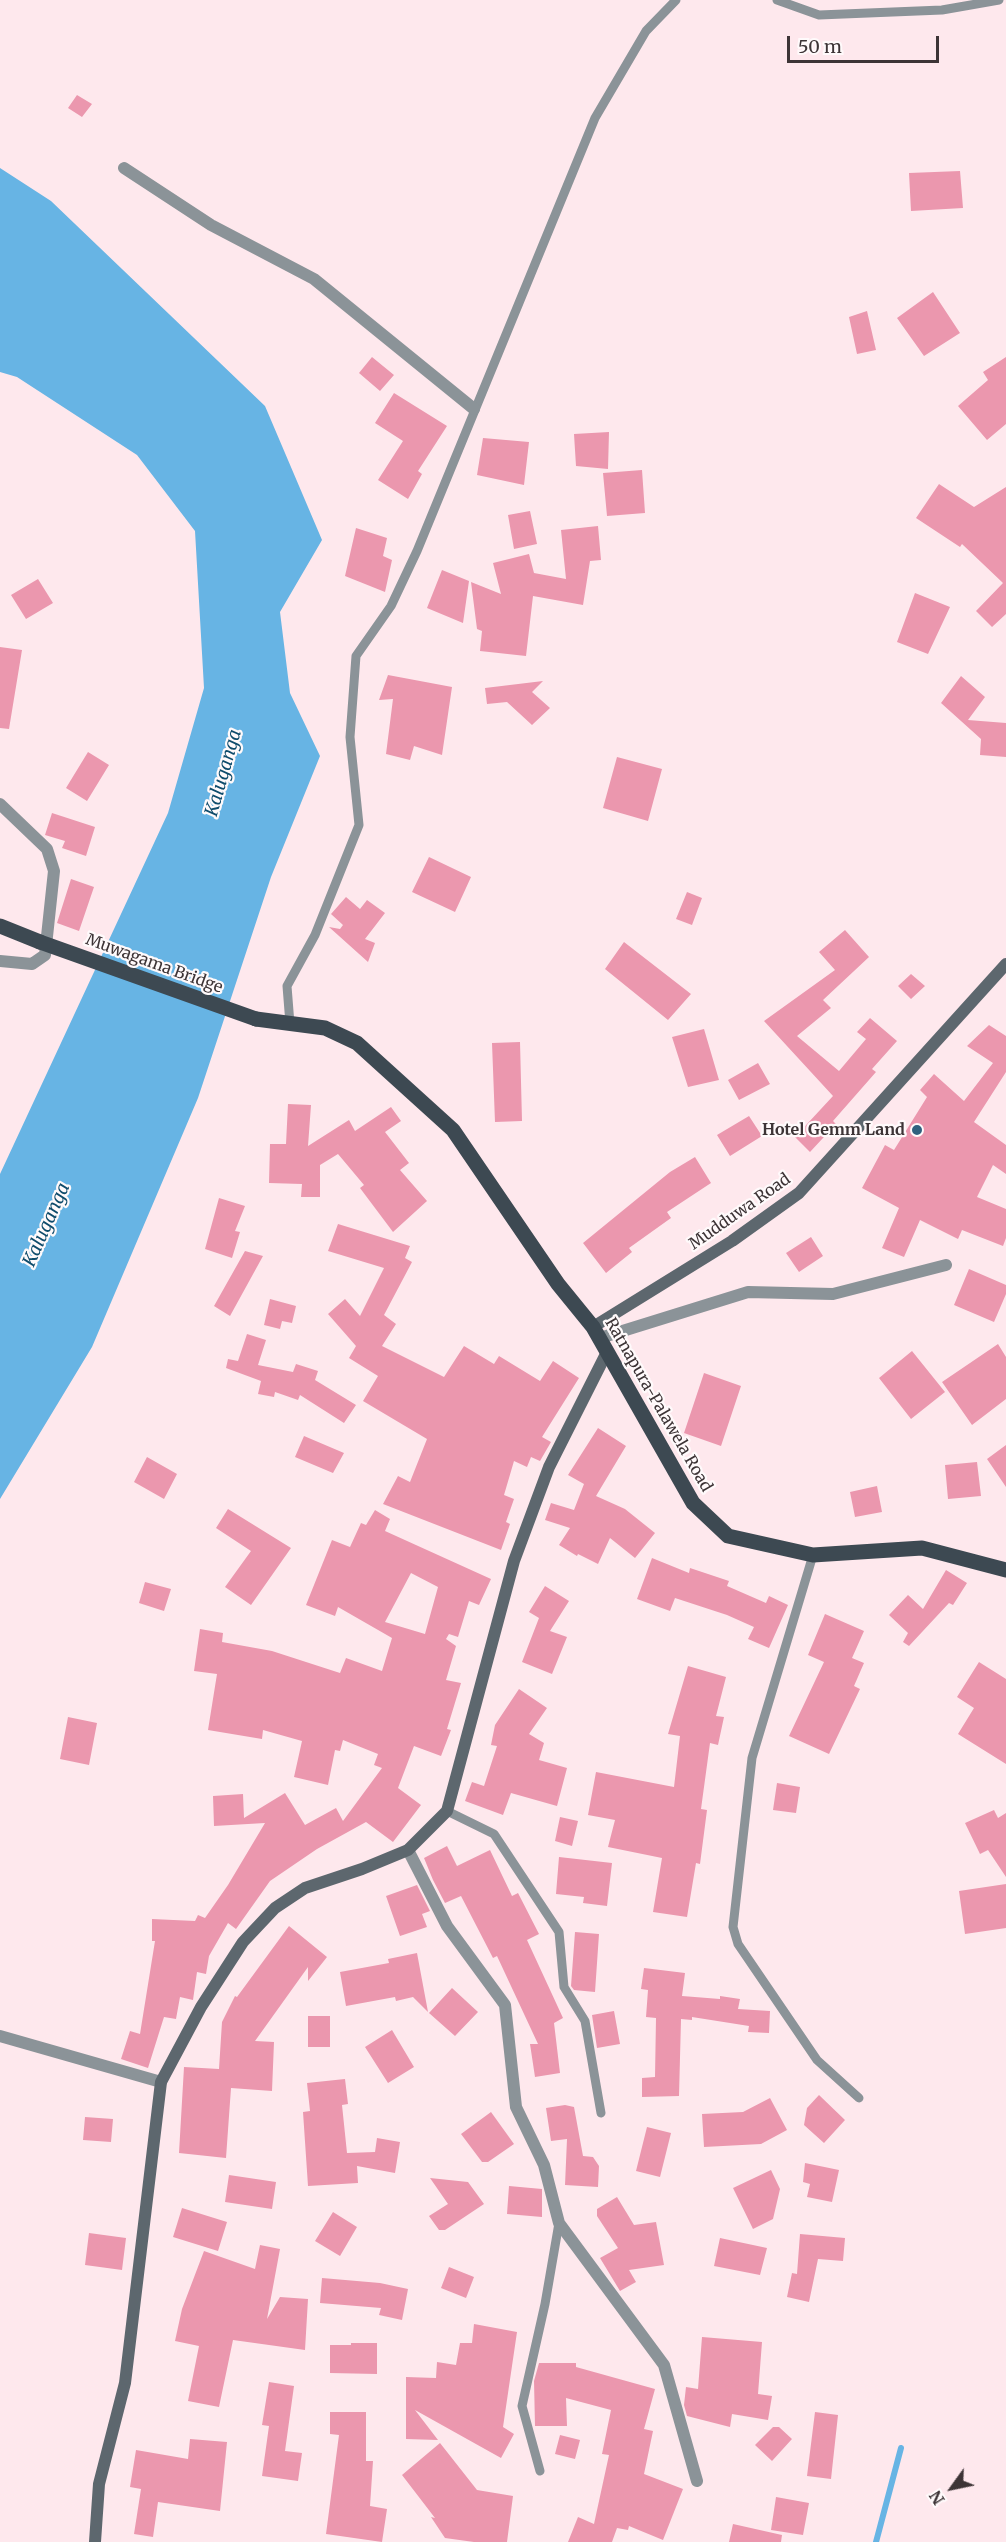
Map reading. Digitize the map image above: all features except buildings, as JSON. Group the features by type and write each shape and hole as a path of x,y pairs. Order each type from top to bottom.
{"main road":[{"name":"Muwagama Bridge","path":"0,926 256,1019"},
{"name":"Ratnapura-Palawela Road","path":"256,1019 325,1028 357,1043 453,1130 558,1284 600,1339 693,1503 728,1536 813,1555 922,1548 1006,1570"}],"street":[{"path":"124,168 211,225 314,279 474,409"},
{"path":"0,804 47,849 54,871 45,955 32,964 0,961"},
{"name":"Mudduwa Road","path":"600,1339 799,1193 1006,964"},
{"path":"95,2542 99,2484 125,2383 160,2082 201,2007 237,1951 275,1908 305,1888 362,1869 408,1850 447,1810 514,1561 600,1339 748,1292 833,1294 946,1264"},
{"path":"408,1850 447,1926 505,2005 516,2107 544,2165 559,2223 664,2365 697,2481"},
{"path":"0,2036 160,2082"}],"lane":[{"path":"290,1024 287,986 315,935 359,825 350,737 356,656 391,606 413,560 595,118 646,31 675,0"},
{"path":"777,0 819,15 942,10 999,0"},
{"path":"813,1555 752,1758 733,1927 738,1944 817,2060 859,2098"},
{"path":"447,1810 494,1834 559,1932 564,1987 585,2021 602,2113"},
{"path":"540,2471 522,2406 545,2304 559,2223"}],"water":[{"name":"Kaluganga","path":"0,168 51,201 265,406 322,540 280,612 290,693 320,756 271,877 198,1098 92,1347 0,1499 0,1174 168,813 204,688 195,531 137,455 17,377 0,372"}],"waterway":[{"path":"876,2542 901,2448"}],"place":[{"name":"Hotel Gemm Land","path":"917,1130"}]}
